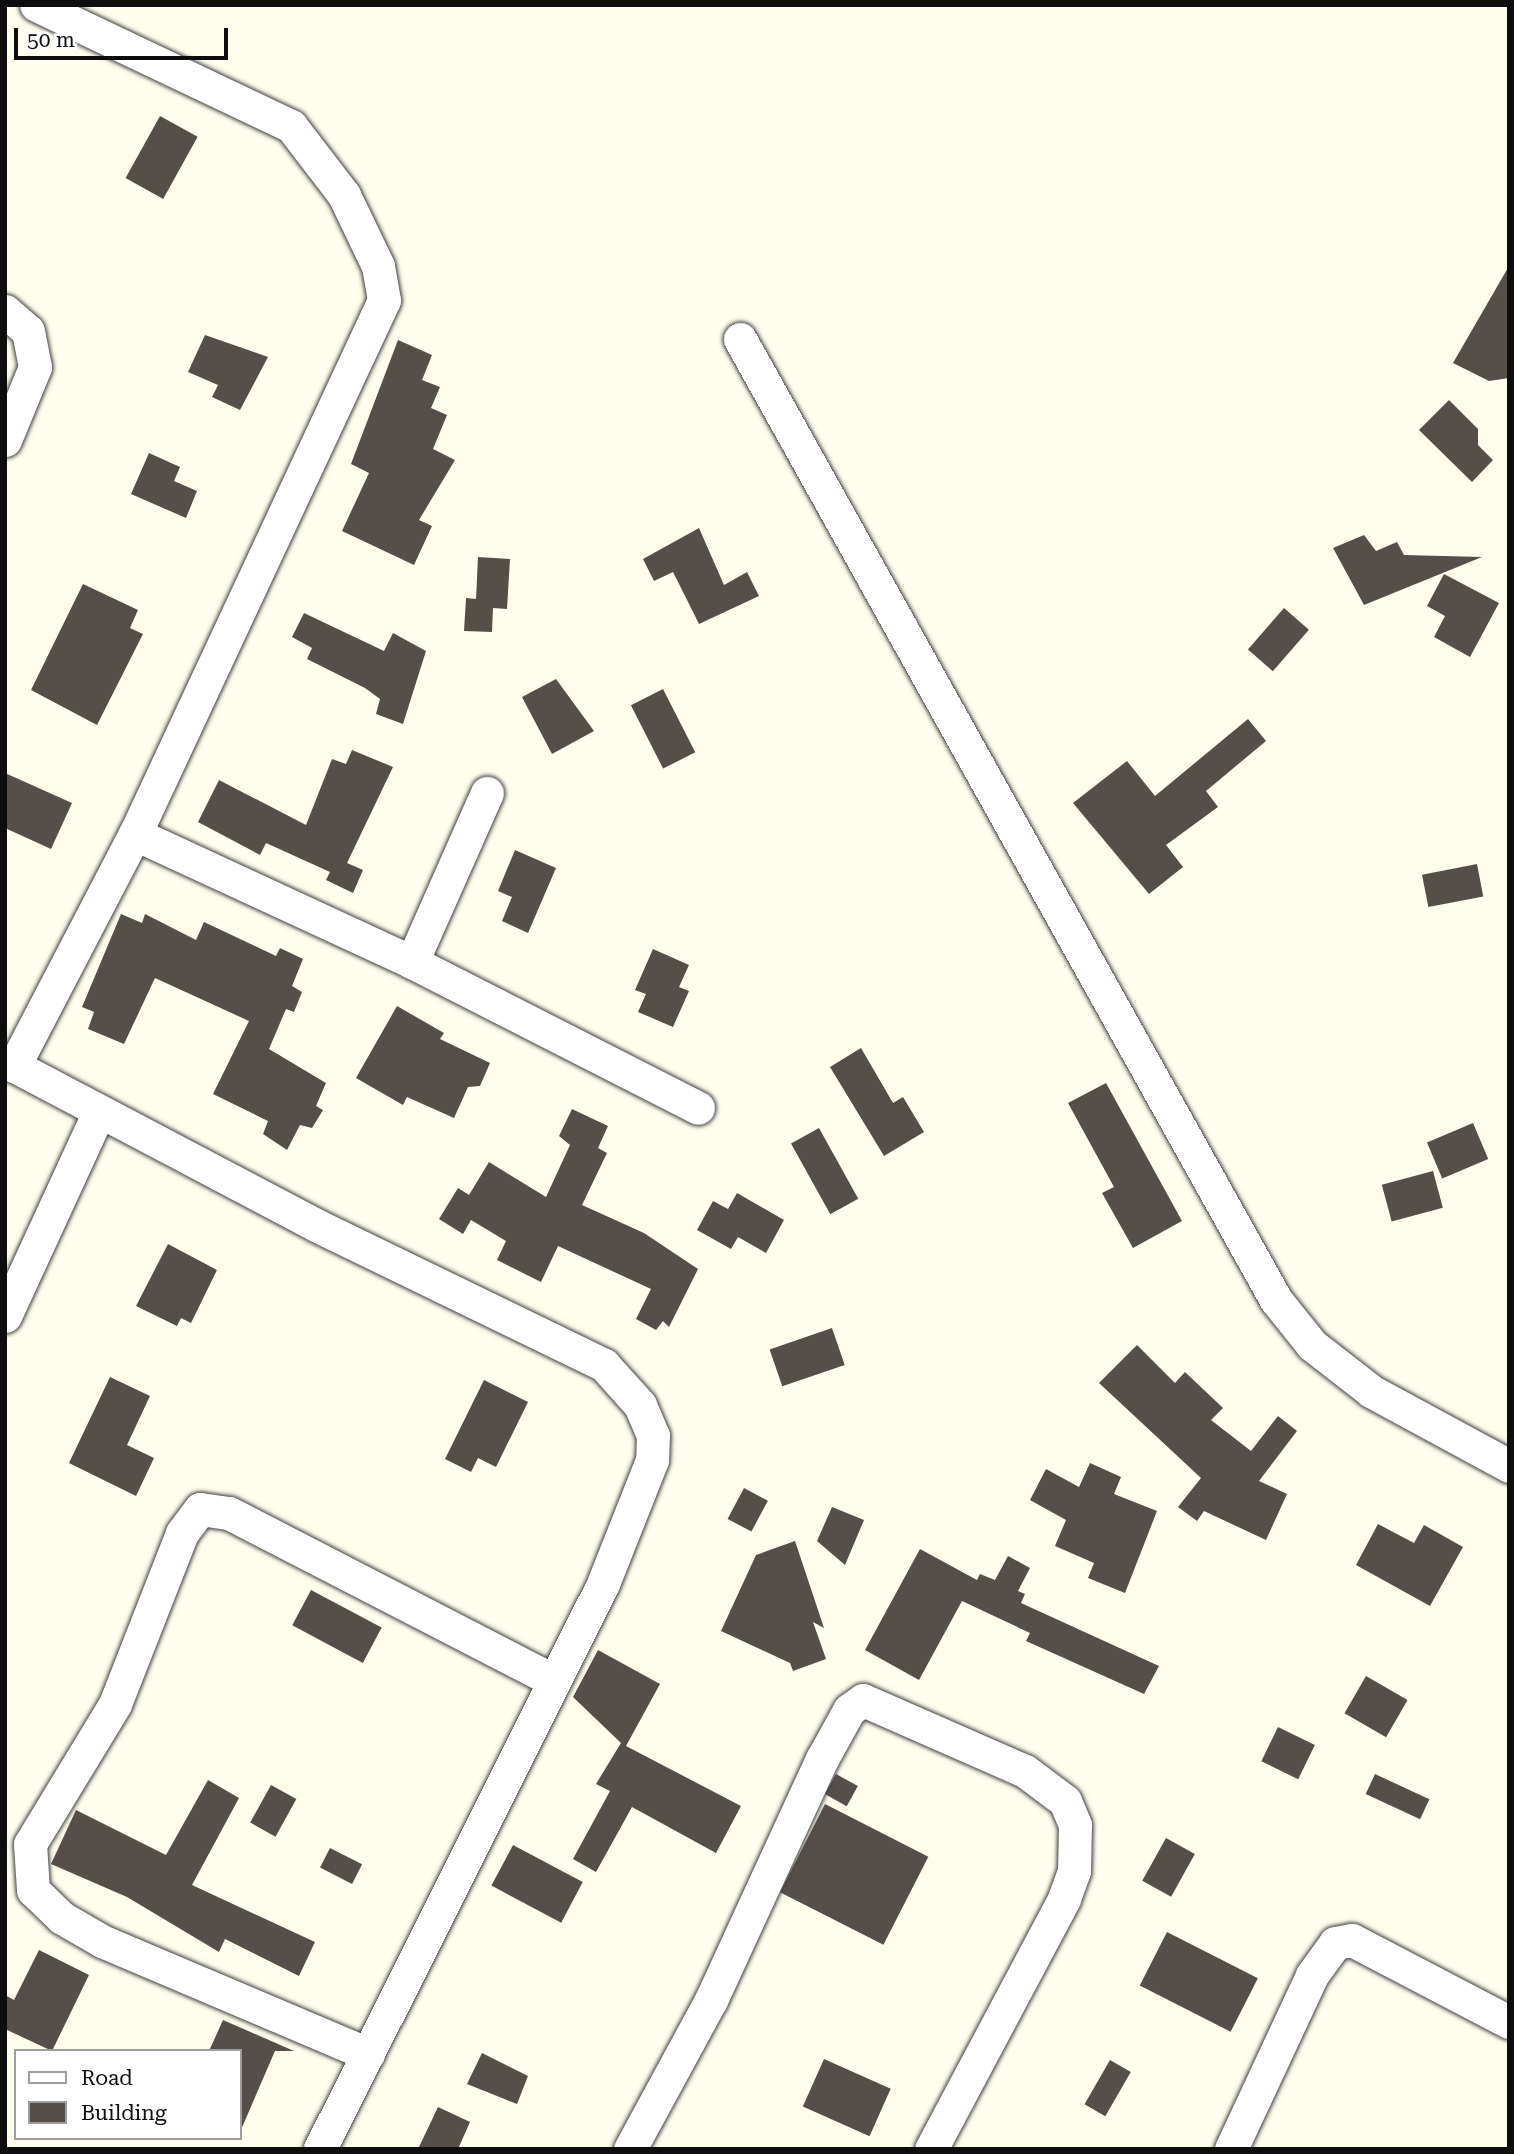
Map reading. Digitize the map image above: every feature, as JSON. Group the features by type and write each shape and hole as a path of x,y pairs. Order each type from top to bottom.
{"street":[{"path":"36,5 291,126 344,195 378,266 384,300 135,834 10,1064 98,1114 604,1365 624,1384 653,1436 652,1460 603,1584 320,2149"},
{"path":"5,311 28,331 35,367 5,440"},
{"path":"740,340 1276,1300 1312,1345 1362,1384 1423,1424 1509,1466"},
{"path":"412,962 487,793"},
{"path":"135,834 412,962 698,1108"},
{"path":"5,1316 98,1114"},
{"path":"368,2054 102,1941 62,1919 33,1890 30,1844 115,1704 182,1533 200,1509 229,1513 554,1681"},
{"path":"630,2149 711,2000 822,1759 849,1710 863,1700 1025,1771 1065,1801 1074,1825 1074,1871 1064,1899 932,2149"},
{"path":"1231,2149 1312,1975 1335,1943 1352,1940 1509,2022"}],"building":[{"path":"160,116 198,137 163,199 126,178"},
{"path":"1509,266 1509,378 1489,381 1453,363"},
{"path":"205,335 268,357 240,410 212,397 218,385 188,372"},
{"path":"398,340 432,355 422,380 440,387 431,408 447,415 433,449 455,460 419,520 432,526 414,565 342,531 369,473 351,464"},
{"path":"1449,400 1478,429 1478,445 1493,460 1472,482 1419,430"},
{"path":"149,453 180,467 174,481 197,491 186,518 131,494"},
{"path":"699,528 724,585 747,572 759,596 699,624 673,572 654,581 643,559"},
{"path":"1364,535 1376,551 1397,542 1404,555 1482,557 1364,605 1333,548"},
{"path":"478,557 510,559 507,609 493,608 492,632 464,631 466,598 476,599"},
{"path":"1444,574 1499,603 1470,657 1434,637 1445,616 1427,606"},
{"path":"83,584 138,610 130,628 143,634 97,725 31,690"},
{"path":"1284,608 1309,630 1273,671 1248,650"},
{"path":"304,613 384,651 393,633 426,651 403,724 376,714 380,699 365,688 307,659 312,648 292,637"},
{"path":"556,679 594,731 552,754 522,697"},
{"path":"663,689 695,752 663,769 631,705"},
{"path":"1248,719 1266,741 1206,791 1218,807 1166,845 1183,867 1149,894 1073,803 1127,761 1155,796"},
{"path":"352,750 393,767 347,863 363,870 353,893 326,880 330,872 266,843 260,855 198,822 219,780 306,825 332,759 346,764"},
{"path":"5,773 72,803 51,849 5,828"},
{"path":"515,850 556,868 528,933 502,921 512,897 498,891"},
{"path":"1477,864 1483,896 1428,907 1422,875"},
{"path":"121,914 142,923 145,914 196,940 204,922 276,956 280,948 303,959 292,986 302,992 294,1012 286,1009 269,1049 326,1083 316,1106 323,1110 312,1128 300,1125 287,1150 263,1134 268,1121 213,1094 249,1021 155,978 124,1044 88,1029 94,1012 82,1007"},
{"path":"653,949 689,965 679,987 689,991 673,1027 638,1012 646,994 635,990"},
{"path":"397,1006 444,1033 440,1039 490,1063 480,1086 468,1087 454,1118 407,1097 403,1105 356,1078"},
{"path":"861,1048 893,1103 903,1097 924,1132 884,1156 830,1067"},
{"path":"1106,1083 1182,1221 1133,1248 1102,1193 1114,1187 1068,1103"},
{"path":"572,1109 608,1126 598,1148 607,1153 582,1205 644,1233 698,1269 669,1327 663,1321 656,1330 636,1319 651,1289 558,1246 541,1282 497,1260 506,1241 471,1220 463,1234 439,1219 458,1188 469,1195 489,1162 546,1197 570,1145 559,1136"},
{"path":"1473,1123 1488,1159 1442,1178 1427,1143"},
{"path":"819,1128 858,1199 830,1214 791,1144"},
{"path":"1433,1171 1443,1208 1392,1221 1382,1185"},
{"path":"737,1193 784,1220 766,1253 738,1237 731,1249 697,1230 713,1201 728,1209"},
{"path":"168,1244 217,1270 191,1323 181,1318 177,1326 136,1306"},
{"path":"832,1328 845,1365 782,1386 770,1349"},
{"path":"1137,1345 1175,1383 1185,1372 1223,1408 1211,1420 1251,1451 1278,1416 1297,1431 1259,1481 1287,1494 1266,1540 1204,1511 1197,1521 1178,1507 1201,1478 1099,1383"},
{"path":"110,1377 150,1396 127,1445 154,1458 136,1496 69,1463"},
{"path":"484,1380 528,1402 496,1467 478,1458 471,1472 445,1459"},
{"path":"1090,1463 1121,1477 1114,1494 1157,1511 1125,1593 1088,1578 1094,1563 1055,1546 1066,1520 1030,1500 1046,1469 1079,1487"},
{"path":"744,1488 768,1501 751,1532 728,1519"},
{"path":"832,1507 864,1520 845,1565 817,1541"},
{"path":"1378,1524 1414,1543 1424,1525 1463,1547 1430,1606 1356,1565"},
{"path":"795,1541 824,1628 813,1622 826,1659 793,1671 790,1663 721,1631 756,1555"},
{"path":"920,1549 977,1580 980,1574 995,1580 1008,1556 1030,1568 1018,1591 1025,1594 1021,1603 1159,1666 1144,1694 1026,1641 1030,1633 962,1601 919,1680 865,1650"},
{"path":"311,1590 382,1628 363,1663 292,1625"},
{"path":"598,1650 660,1684 626,1746 741,1806 716,1853 632,1807 596,1872 573,1859 610,1791 596,1784 621,1743 573,1697"},
{"path":"1366,1676 1408,1700 1386,1737 1344,1713"},
{"path":"1278,1727 1315,1745 1298,1779 1261,1761"},
{"path":"836,1774 858,1786 847,1806 825,1794"},
{"path":"1375,1774 1429,1799 1420,1819 1366,1794"},
{"path":"208,1780 239,1798 192,1885 315,1942 299,1976 225,1939 219,1952 127,1897 51,1864 76,1810 166,1855"},
{"path":"271,1785 296,1799 276,1837 250,1823"},
{"path":"825,1804 928,1857 883,1945 780,1892"},
{"path":"1166,1838 1195,1854 1171,1897 1142,1881"},
{"path":"513,1845 583,1882 561,1923 491,1886"},
{"path":"330,1848 362,1864 352,1884 320,1868"},
{"path":"1167,1932 1258,1978 1231,2032 1140,1985"},
{"path":"39,1950 89,1975 53,2049 5,2029 5,1995 14,2000"},
{"path":"223,2020 294,2051 275,2051 242,2127 242,2049 210,2049"},
{"path":"482,2053 528,2076 517,2104 467,2084"},
{"path":"824,2059 891,2089 870,2136 803,2107"},
{"path":"1110,2060 1131,2072 1105,2116 1084,2104"},
{"path":"438,2107 470,2122 458,2149 418,2149"}]}
